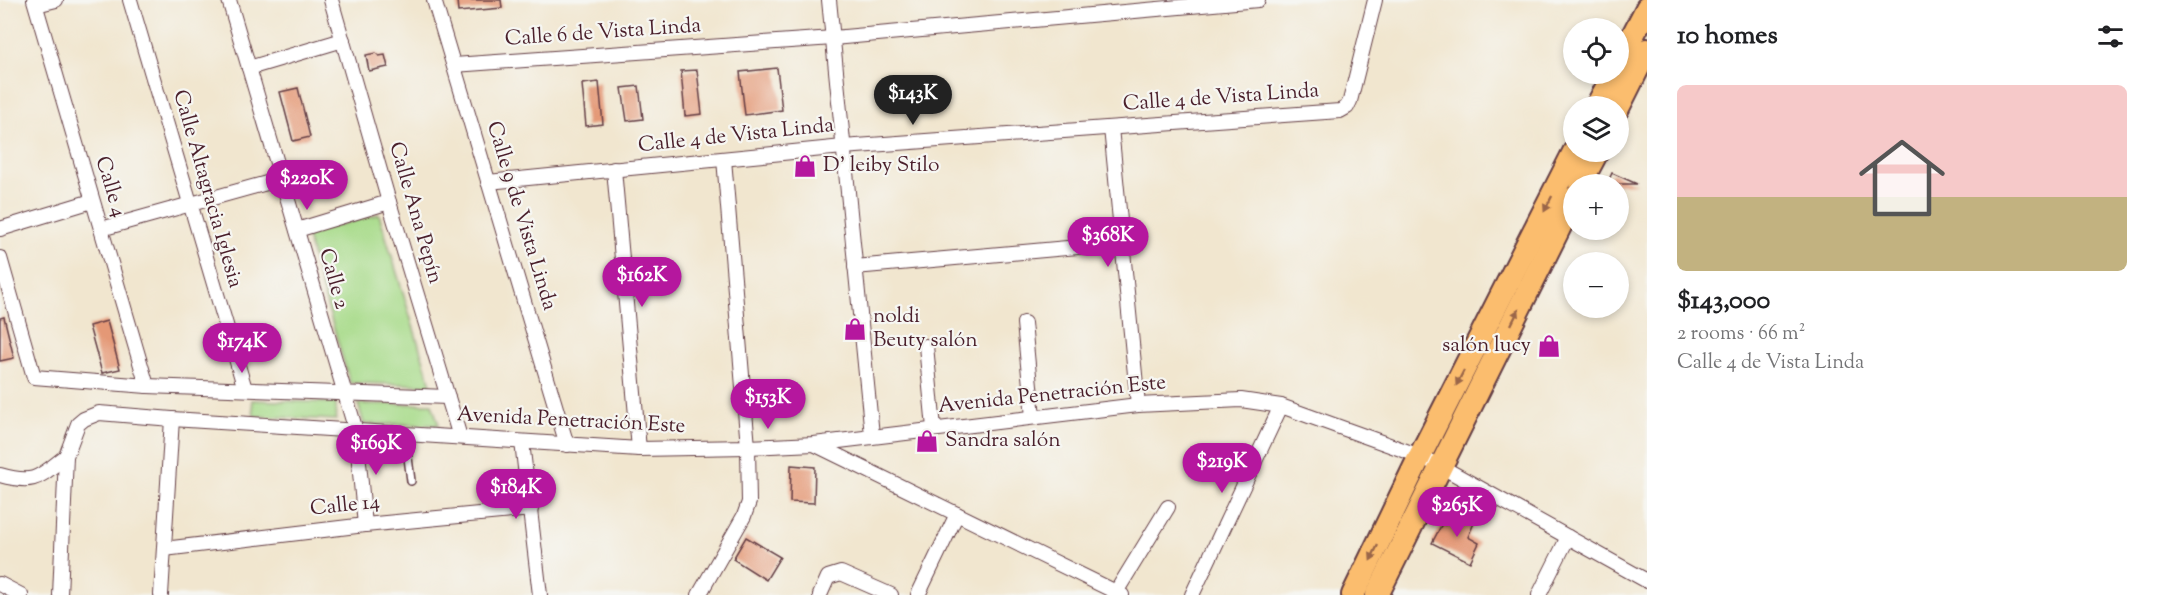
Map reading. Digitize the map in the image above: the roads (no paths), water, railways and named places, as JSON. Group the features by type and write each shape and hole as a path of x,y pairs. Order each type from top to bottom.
{"main road":[{"path":"1629,43 1647,8"},
{"path":"1624,96 1647,50"},
{"path":"1353,595 1420,456 1569,162"},
{"path":"1377,595 1563,220"}],"street":[{"path":"35,2 56,0"},
{"name":"Calle Altagracia Iglesia","path":"130,0 245,390"},
{"name":"Calle 2","path":"229,0 356,431 365,525"},
{"name":"Calle Ana Pepín","path":"331,0 460,437"},
{"name":"Calle 9 de Vista Linda","path":"434,0 567,445"},
{"path":"829,0 872,435"},
{"name":"Calle 6 de Vista Linda","path":"454,65 833,38 1258,0"},
{"name":"Calle 4 de Vista Linda","path":"488,182 843,147 1340,111 1347,107 1375,0"},
{"name":"Calle 4","path":"35,2 147,386"},
{"path":"249,68 343,40"},
{"path":"1111,128 1138,405"},
{"path":"699,595 749,502 748,447 724,159"},
{"path":"614,169 639,449"},
{"path":"100,229 281,179"},
{"path":"0,229 92,201"},
{"path":"297,230 389,202"},
{"path":"855,267 1122,243"},
{"path":"0,258 4,289 34,377 147,386 448,397"},
{"path":"1024,323 1033,417"},
{"path":"926,346 934,428"},
{"name":"Avenida Penetración Este","path":"66,456 78,424 99,412 172,419 639,449 814,444 872,435 1138,405 1241,400 1281,406 1420,456 1647,581"},
{"path":"1192,595 1281,406"},
{"path":"161,595 172,419"},
{"path":"522,442 540,595"},
{"path":"814,444 1119,594 1168,507"},
{"path":"0,475 23,481 32,480 40,477 66,456"},
{"path":"60,595 66,456"},
{"name":"Calle 14","path":"164,549 365,525 531,509"},
{"path":"918,595 957,514"},
{"path":"1539,595 1568,537"},
{"path":"820,595 828,577 841,573 891,595"},
{"path":"0,584 21,595"}],"lane":[{"path":"405,434 411,481"}],"place":[{"name":"D’ leiby Stilo","path":"805,166"},
{"name":"noldi Beuty salón","path":"855,329"},
{"name":"salón lucy","path":"1549,346"},
{"name":"Sandra salón","path":"927,441"}]}
